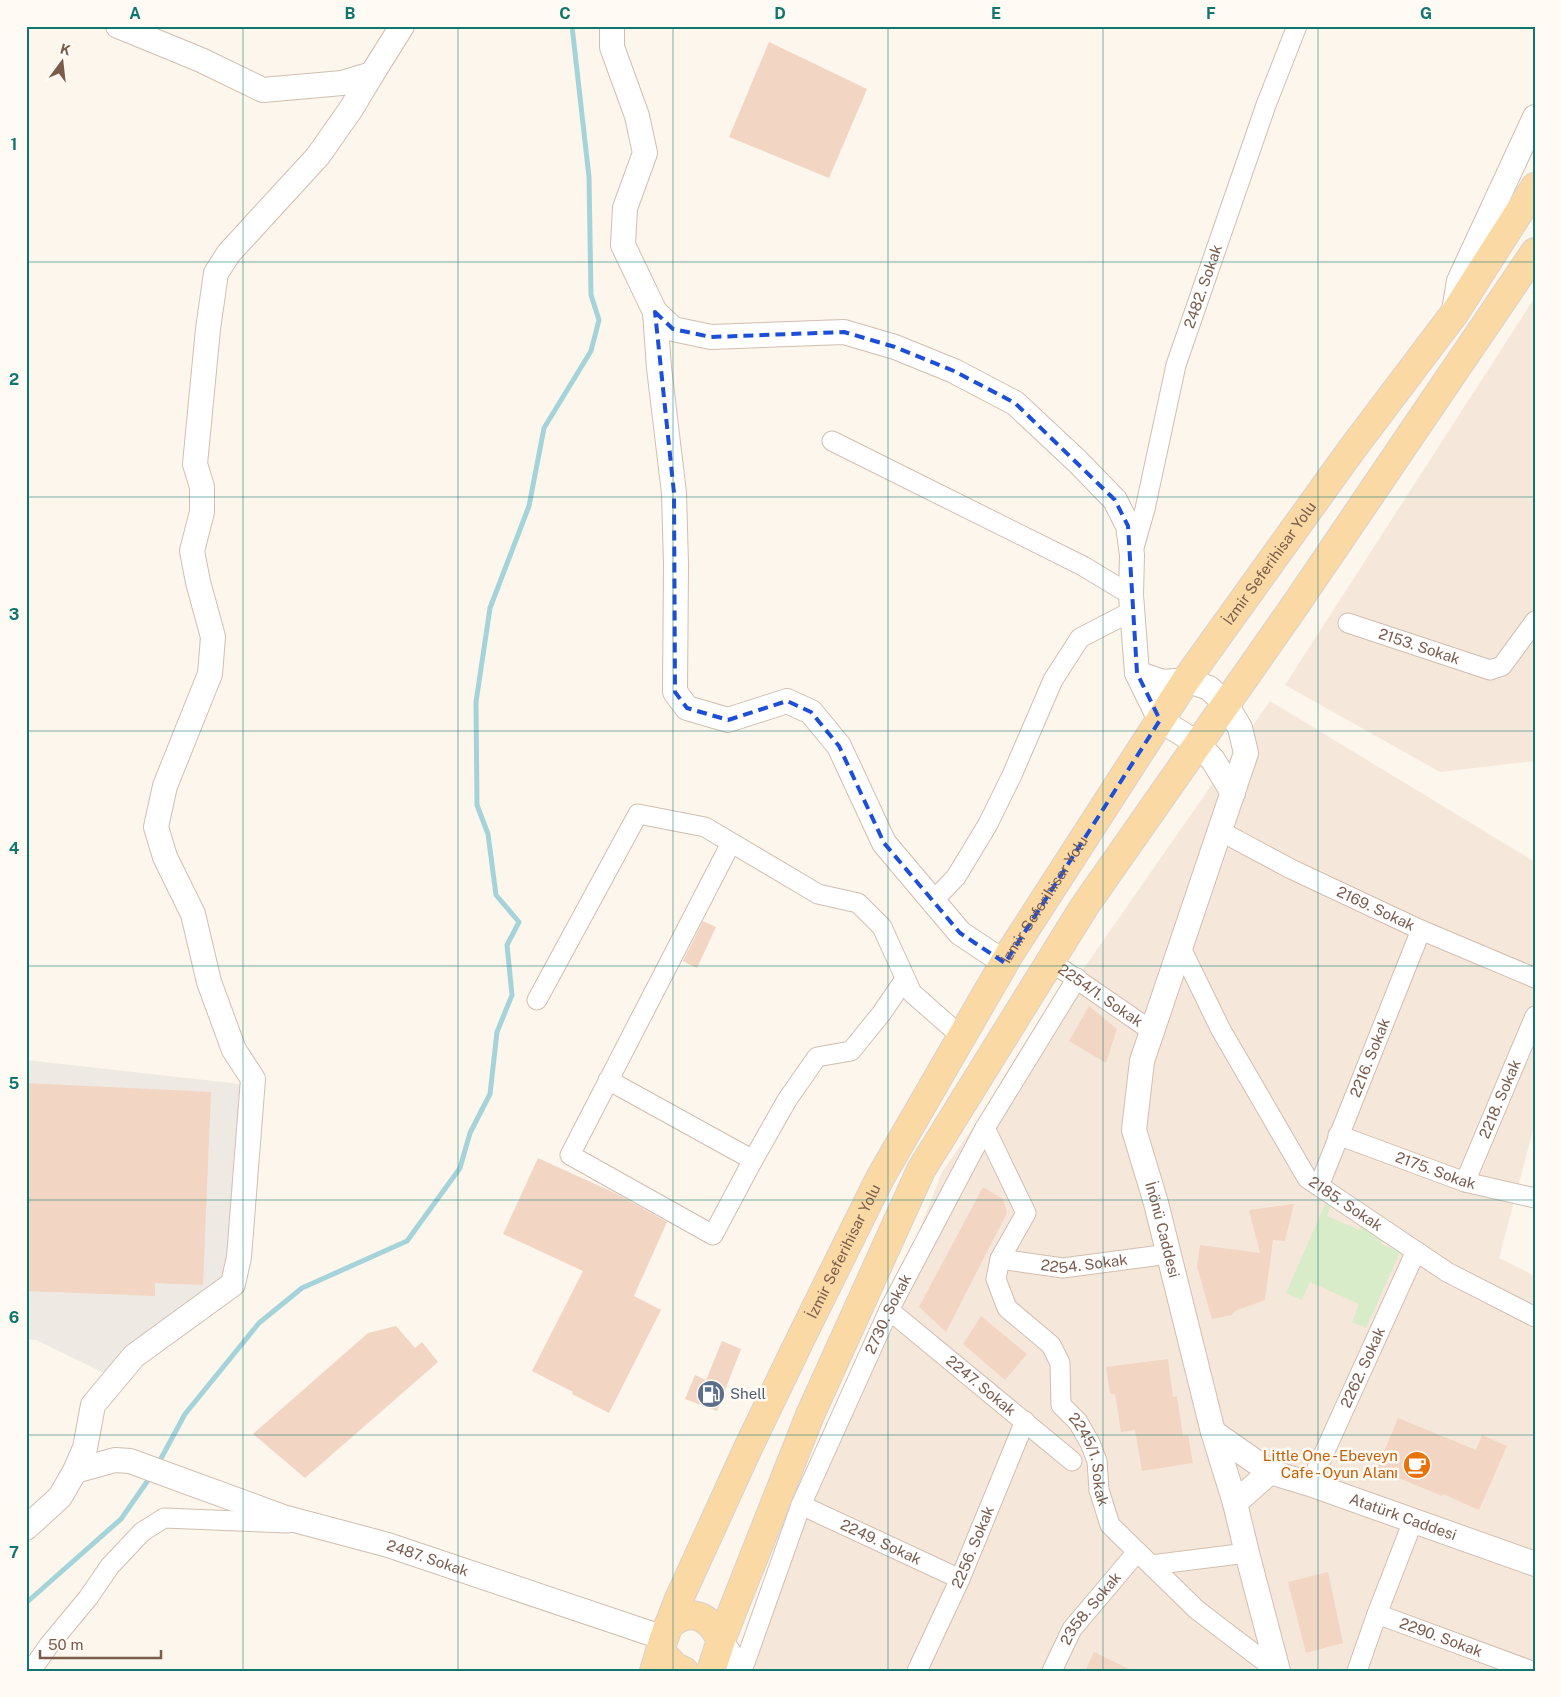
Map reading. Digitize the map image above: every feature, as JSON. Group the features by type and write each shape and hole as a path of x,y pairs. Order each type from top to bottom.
{"main road":[{"name":"İzmir Seferihisar Yolu","path":"662,1646 748,1448 880,1178 1005,963 1186,680 1352,449 1454,314 1535,187"},
{"path":"711,1670 721,1640 810,1415 921,1170 1084,907 1296,604 1535,252"},
{"path":"684,1671 675,1667 662,1646 675,1619 689,1614 702,1617 710,1622 721,1640"}],"street":[{"path":"118,26 202,60 263,90 342,83 372,74"},
{"path":"26,1528 60,1497 75,1471 85,1448 93,1405 134,1356 233,1284 239,1257 253,1078 234,1050 209,982 193,914 165,857 156,826 165,786 210,674 213,637 192,552 202,512 202,487 194,464 208,329 216,273 229,253 318,156 352,109 402,26"},
{"path":"612,26 612,47 637,116 645,153 625,208 623,245 655,312 673,329 711,337 844,332 895,347 954,371 1015,403 1077,461 1115,500 1128,526 1132,555 1132,603 1137,673 1160,720 1197,743 1213,760 1233,793"},
{"name":"2482. Sokak","path":"1132,555 1145,509 1176,365 1266,105 1298,26"},
{"path":"1454,314 1459,281 1535,117"},
{"path":"655,312 659,368 674,492 676,564 675,692 687,708 728,720 787,701 811,712 839,746 884,843 960,933 1005,963"},
{"path":"832,441 1083,566 1132,603"},
{"path":"933,901 956,877 988,824 1012,775 1053,680 1080,638 1132,603"},
{"name":"2153. Sokak","path":"1348,623 1490,670 1502,666 1535,621"},
{"path":"1137,673 1163,682 1186,680"},
{"name":"İnönü Caddesi","path":"1186,680 1209,688 1226,704 1240,728 1246,753 1142,1061 1134,1130 1156,1203 1213,1432 1235,1503 1246,1553 1278,1671"},
{"path":"537,1000 638,814 705,827 818,894 858,903 882,927 912,993 962,1037"},
{"name":"2169. Sokak","path":"1220,832 1421,930 1535,978"},
{"path":"732,843 570,1155 713,1235 787,1100 818,1057 851,1050 881,1014 905,979"},
{"name":"2216. Sokak","path":"1319,1186 1421,930"},
{"name":"2185. Sokak","path":"1180,946 1221,1030 1307,1178 1447,1272 1535,1317"},
{"name":"2254/1. Sokak","path":"1050,961 1152,1031"},
{"name":"2730. Sokak","path":"741,1671 801,1505 889,1310 985,1128 1077,978"},
{"name":"2218. Sokak","path":"1465,1182 1535,1016"},
{"path":"608,1080 753,1160"},
{"name":"2245/1. Sokak","path":"985,1128 1026,1213 1000,1259 996,1279 1007,1308 1051,1345 1060,1363 1061,1405 1078,1422 1090,1443 1097,1461 1099,1490 1110,1525 1197,1610 1278,1671"},
{"name":"2175. Sokak","path":"1338,1135 1465,1182 1535,1198"},
{"name":"2262. Sokak","path":"1310,1484 1416,1251"},
{"name":"2254. Sokak","path":"1000,1259 1063,1268 1168,1254"},
{"name":"2247. Sokak","path":"889,1310 1072,1461"},
{"name":"2256. Sokak","path":"917,1671 960,1579 1025,1421"},
{"name":"Atatürk Caddesi","path":"1213,1432 1270,1472 1310,1484 1535,1564"},
{"name":"2487. Sokak","path":"75,1471 115,1460 130,1461 283,1517 388,1544 662,1646"},
{"path":"1235,1503 1270,1472"},
{"name":"2249. Sokak","path":"801,1505 960,1579"},
{"path":"31,1671 49,1645 88,1598 110,1566 142,1532 164,1518 307,1524"},
{"path":"1357,1671 1413,1521"},
{"name":"2358. Sokak","path":"1052,1671 1072,1629 1137,1552"},
{"path":"1151,1565 1246,1553"},
{"name":"2290. Sokak","path":"1377,1614 1532,1671"},
{"path":"721,1640 741,1671"}],"highlighted area":[{"path":"655,312 673,329 711,337 844,332 895,347 954,371 1015,403 1115,500 1128,526 1137,673 1160,720 1005,963 960,933 884,843 839,746 811,712 787,701 728,720 687,708 675,692 674,493"}],"shaded area":[{"path":"1535,297 1535,761 1440,772 1285,685"},
{"path":"1270,701 1535,862 1535,1123 1499,1258 1535,1276 1535,1671 748,1671 942,1172"},
{"path":"26,1060 249,1085 242,1264 106,1374 36,1340 26,1339"}],"green space":[{"path":"1327,1200 1332,1202 1327,1216 1359,1230 1364,1220 1387,1230 1381,1244 1400,1252 1366,1328 1352,1322 1359,1304 1310,1282 1302,1300 1286,1293"}],"building":[{"path":"769,42 867,89 829,178 729,137"},
{"path":"703,921 716,927 697,968 683,961"},
{"path":"1089,1006 1117,1029 1106,1063 1069,1041"},
{"path":"26,1083 211,1092 203,1285 155,1283 155,1296 26,1291"},
{"path":"538,1158 617,1194 667,1222 634,1296 661,1310 609,1413 532,1371 583,1271 503,1234"},
{"path":"983,1187 1003,1199 1007,1213 946,1332 919,1307"},
{"path":"1294,1204 1285,1241 1273,1240 1265,1300 1235,1311 1232,1315 1212,1319 1197,1267 1200,1245 1260,1253 1249,1210"},
{"path":"981,1316 1027,1354 1005,1380 963,1344"},
{"path":"396,1326 415,1348 422,1342 438,1362 305,1478 253,1434 368,1333"},
{"path":"722,1341 741,1349 717,1411 685,1399 695,1375 706,1380"},
{"path":"1168,1359 1173,1397 1177,1396 1183,1436 1188,1435 1193,1463 1142,1471 1135,1430 1121,1432 1115,1394 1110,1394 1106,1367"},
{"path":"1398,1418 1476,1450 1482,1435 1507,1446 1479,1510 1377,1469"},
{"path":"1328,1572 1343,1643 1306,1653 1288,1582"},
{"path":"1094,1652 1133,1671 1085,1671"}],"waterway":[{"path":"158,1464 185,1414 259,1323 302,1288 407,1241 460,1168 470,1133 490,1094 497,1032 512,995 507,945 519,922 496,895 488,834 477,805 476,702 490,608 529,506 544,428 591,351 599,320 591,295 589,177 572,26"},
{"path":"26,1603 121,1519 151,1476"}],"place":[{"name":"Shell","path":"711,1394"},
{"name":"Little One - Ebeveyn Cafe - Oyun Alanı","path":"1417,1465"}]}
